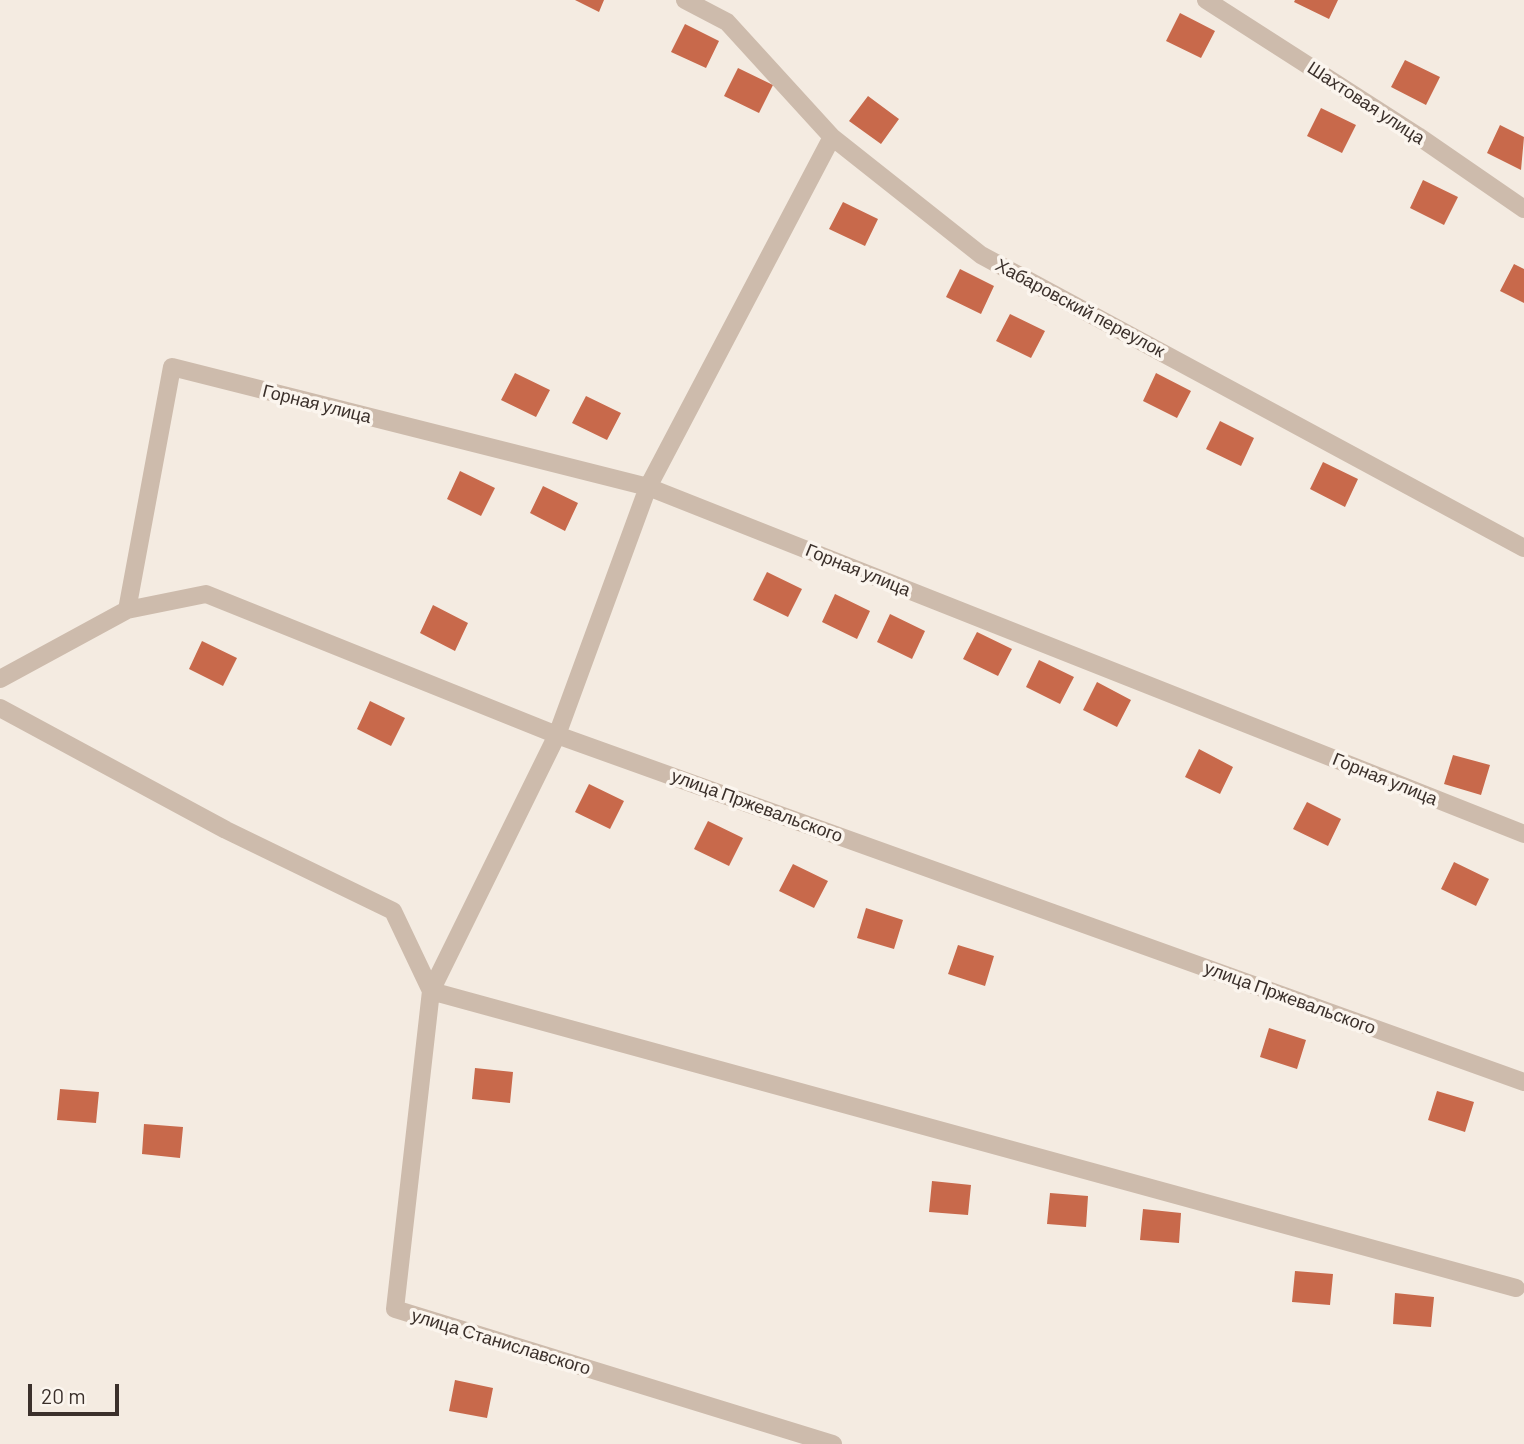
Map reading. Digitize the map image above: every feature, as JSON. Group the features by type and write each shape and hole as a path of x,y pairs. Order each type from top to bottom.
{"street":[{"name":"Хабаровский переулок","path":"685,0 727,22 832,137 981,255 1524,548"},
{"name":"Шахтовая улица","path":"1206,0 1418,136 1524,209"},
{"path":"431,991 557,735 648,487 832,137"},
{"name":"Горная улица","path":"127,610 172,368 648,487 1524,834"},
{"name":"улица Пржевальского","path":"0,679 127,610 206,594 557,735 1524,1082"},
{"path":"0,709 226,830 393,911 431,991 1516,1288"},
{"name":"улица Станиславского","path":"431,991 395,1309 832,1444"}],"building":[{"path":"575,0 604,0 599,12"},
{"path":"1338,0 1329,19 1294,2"},
{"path":"1180,13 1215,31 1201,58 1166,41"},
{"path":"685,24 719,41 706,68 671,52"},
{"path":"1405,60 1440,77 1426,105 1391,87"},
{"path":"738,68 773,85 759,113 724,96"},
{"path":"868,96 899,119 881,144 849,121"},
{"path":"1321,108 1356,125 1342,153 1307,136"},
{"path":"1500,125 1524,137 1521,170 1487,153"},
{"path":"1423,180 1458,197 1444,225 1410,208"},
{"path":"843,202 878,219 865,246 829,229"},
{"path":"1514,264 1524,269 1524,303 1500,291"},
{"path":"960,269 994,286 981,314 946,297"},
{"path":"1010,314 1045,331 1031,358 996,341"},
{"path":"515,373 550,390 536,417 501,400"},
{"path":"1156,373 1191,391 1177,418 1143,401"},
{"path":"586,396 621,413 607,440 572,423"},
{"path":"1220,421 1254,438 1241,466 1206,449"},
{"path":"1323,462 1358,479 1345,507 1310,489"},
{"path":"460,471 495,488 481,516 447,499"},
{"path":"543,486 578,503 565,531 530,513"},
{"path":"767,572 802,589 788,617 753,600"},
{"path":"835,594 870,611 857,639 822,622"},
{"path":"433,605 468,623 455,651 420,633"},
{"path":"890,614 925,631 912,659 877,642"},
{"path":"977,632 1012,649 998,676 963,659"},
{"path":"202,641 237,658 223,686 189,669"},
{"path":"1039,660 1074,677 1060,704 1026,687"},
{"path":"1097,682 1131,700 1117,727 1083,710"},
{"path":"370,701 405,718 391,746 357,729"},
{"path":"1199,749 1233,767 1220,794 1185,777"},
{"path":"1453,755 1490,765 1481,795 1444,784"},
{"path":"589,784 624,801 610,829 575,812"},
{"path":"1307,802 1341,819 1328,846 1293,829"},
{"path":"708,821 743,838 729,866 694,849"},
{"path":"1454,862 1489,879 1476,906 1441,889"},
{"path":"793,864 828,881 814,908 779,891"},
{"path":"866,908 903,920 894,949 857,938"},
{"path":"958,945 994,956 985,986 948,974"},
{"path":"1269,1028 1306,1040 1297,1069 1260,1057"},
{"path":"475,1068 513,1072 510,1103 472,1099"},
{"path":"60,1089 99,1092 96,1123 57,1120"},
{"path":"1437,1091 1474,1102 1465,1132 1428,1120"},
{"path":"144,1124 183,1127 180,1158 142,1154"},
{"path":"932,1181 971,1185 968,1215 929,1212"},
{"path":"1050,1193 1088,1196 1086,1227 1047,1224"},
{"path":"1143,1209 1181,1213 1179,1243 1140,1240"},
{"path":"1295,1271 1333,1274 1330,1305 1292,1302"},
{"path":"1395,1293 1434,1297 1431,1327 1393,1324"},
{"path":"455,1380 493,1388 487,1418 449,1411"}]}
